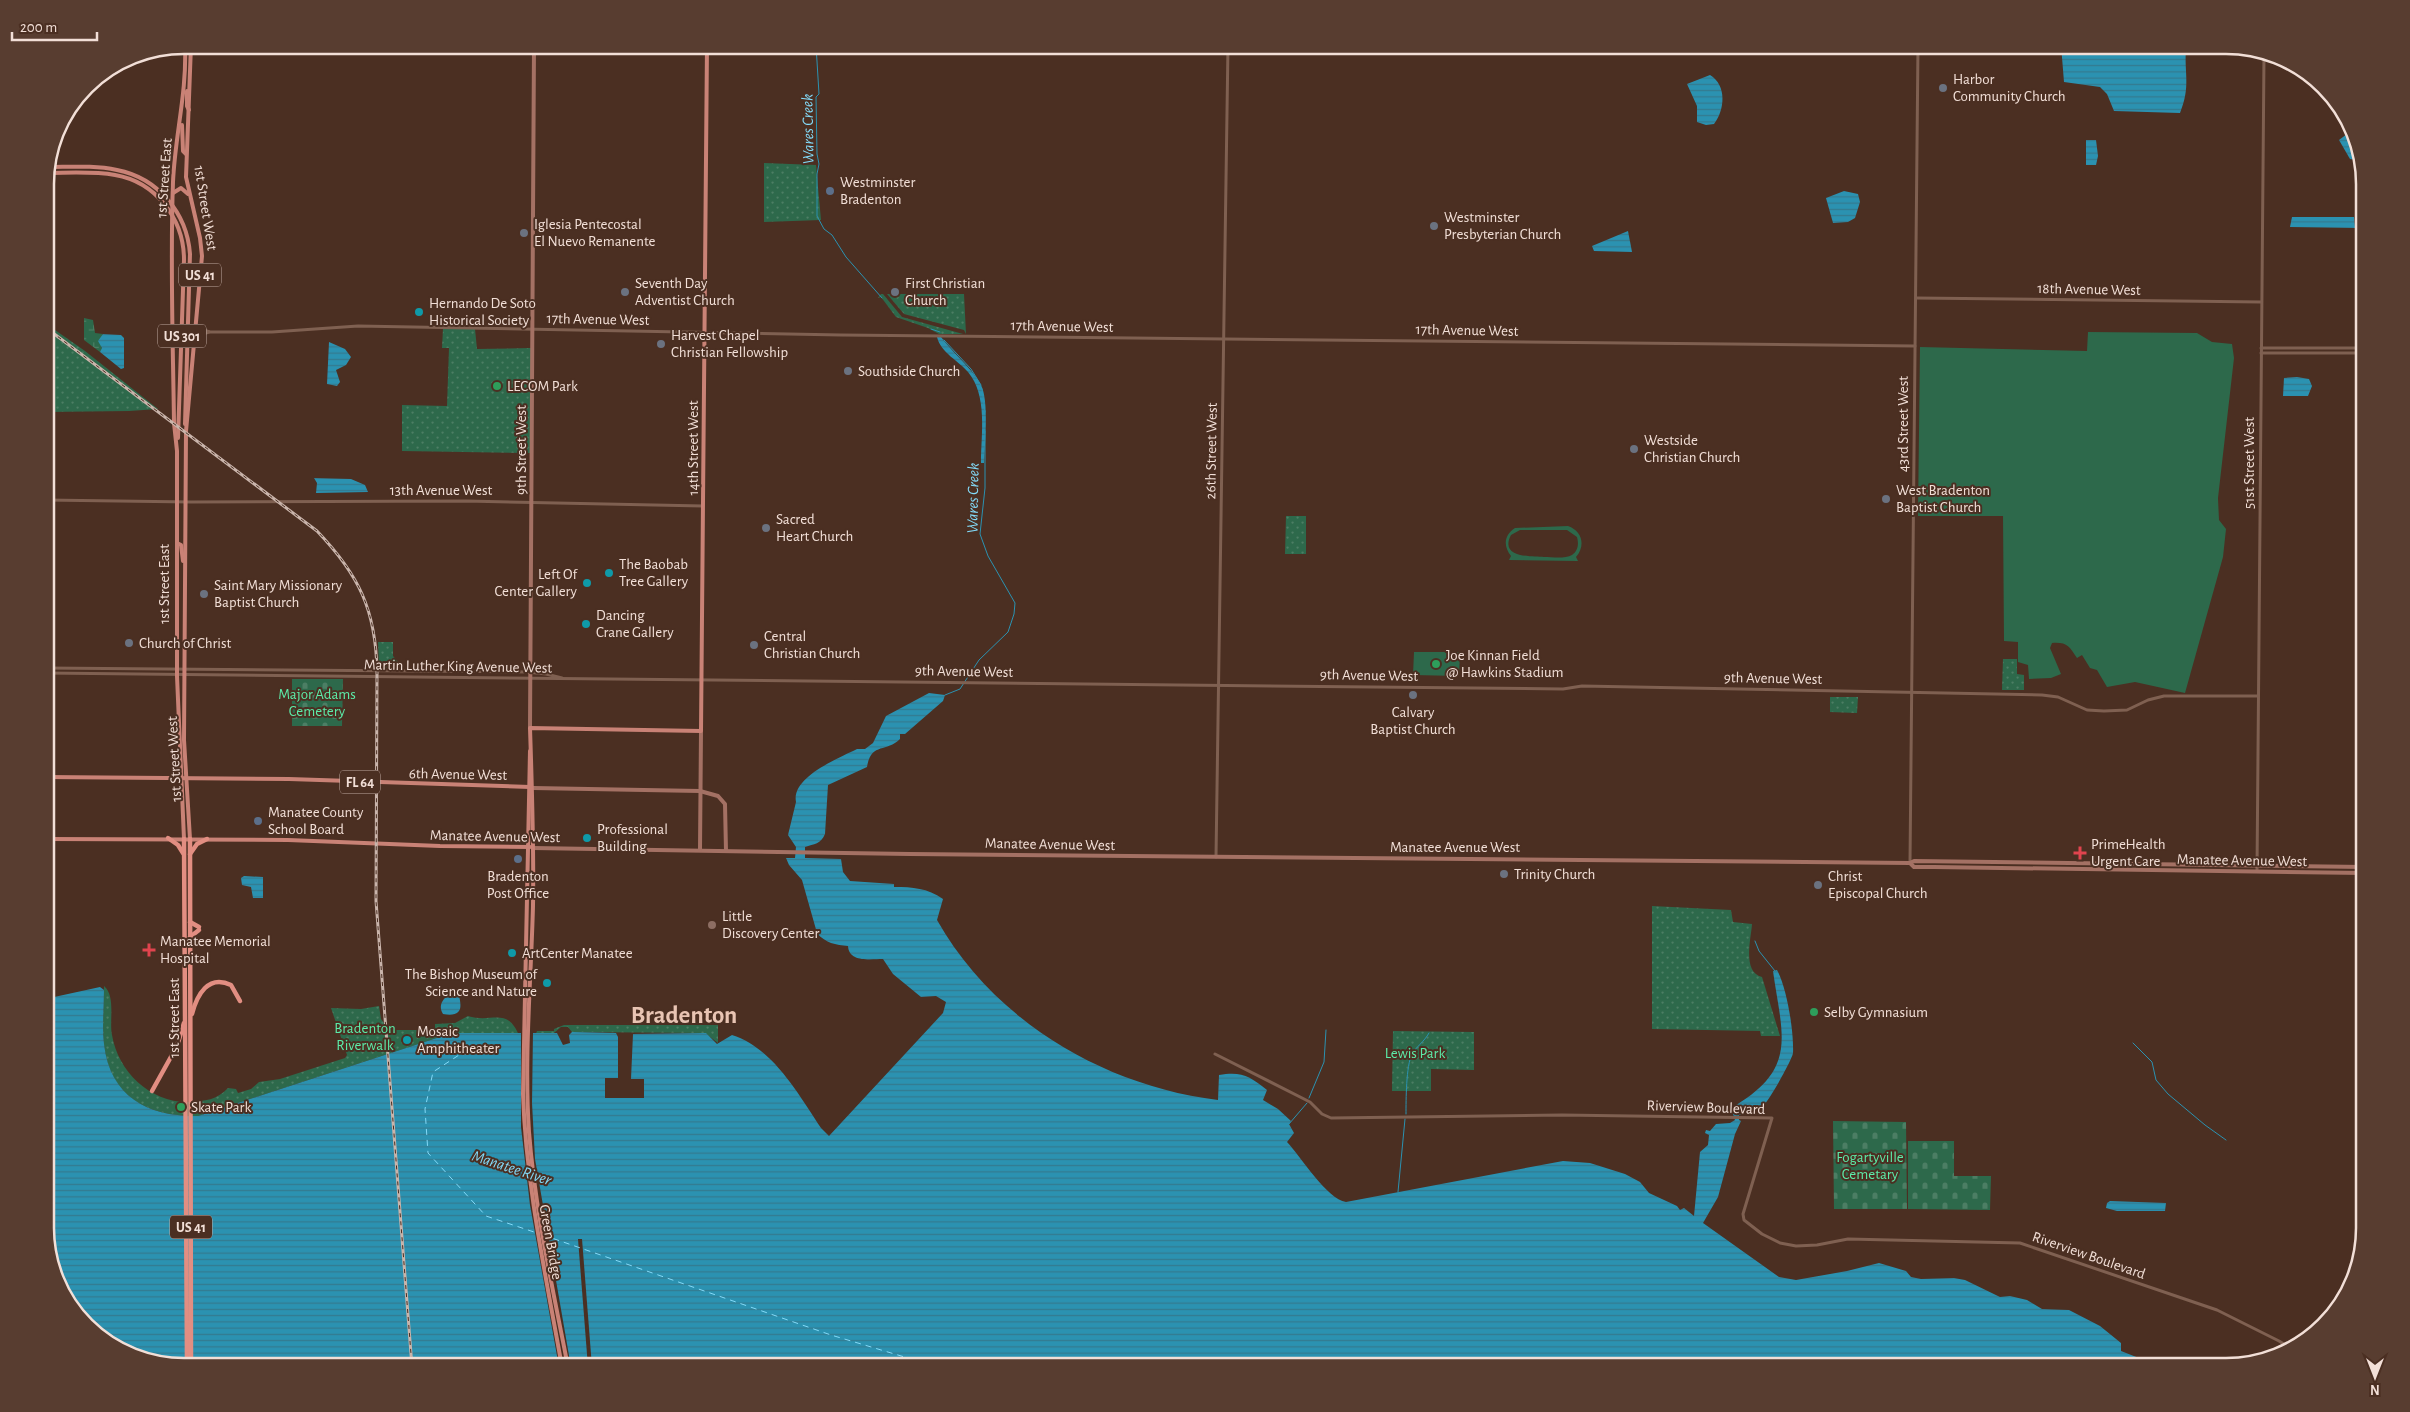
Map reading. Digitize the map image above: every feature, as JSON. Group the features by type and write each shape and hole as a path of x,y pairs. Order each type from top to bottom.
{"highway":[{"path":"168,838 179,845 184,854"},
{"name":"1st Street East","path":"184,838 188,1088"},
{"name":"1st Street West","path":"188,1088 190,839"},
{"path":"190,855 197,844 207,839"},
{"path":"190,922 199,929 190,938"},
{"path":"190,1020 198,997 211,983 220,981 231,985 240,1001"},
{"path":"152,1091 179,1042 186,1007"},
{"name":"US 41","path":"187,1358 188,1088"},
{"name":"US 41","path":"188,1088 191,1358"}],"main road":[{"name":"1st Street East","path":"184,838 177,676 177,451 174,426 173,193 175,158 183,110 186,54"},
{"path":"186,54 188,64 186,106 189,110 184,113 181,119 183,151 186,154"},
{"name":"US 41","path":"189,110 191,54"},
{"name":"9th Street West","path":"528,971 533,905 530,874 530,728 534,54"},
{"name":"14th Street West","path":"700,850 707,54"},
{"name":"1st Street West","path":"186,429 202,248 189,196 186,154 189,110"},
{"name":"1st Street West","path":"55,167 105,168 125,172 148,182 170,202 186,234 190,254 184,566 184,676 190,839"},
{"name":"1st Street West","path":"54,173 104,174 124,177 150,190 170,211 176,222 184,255 177,451"},
{"path":"173,193 181,188 189,196"},
{"path":"177,543 181,545 184,566"},
{"path":"530,728 701,732"},
{"name":"FL 64","path":"54,777 181,777"},
{"name":"6th Avenue West","path":"181,777 700,791 720,797 726,810 726,851"},
{"name":"Manatee Avenue West","path":"54,839 184,838 726,851 1910,864 1914,867 2356,873"},
{"name":"Manatee Avenue West","path":"1910,864 1914,861 2356,867"},
{"name":"9th Street West","path":"526,1031 528,888 530,874"},
{"path":"528,888 533,905"},
{"name":"Green Bridge","path":"526,1031 523,1094 526,1150 533,1205 560,1358"},
{"name":"Green Bridge","path":"526,1031 529,1116 534,1179 566,1358"}],"street":[{"name":"26th Street West","path":"1216,857 1230,54"},
{"name":"43rd Street West","path":"1910,864 1918,54"},
{"name":"51st Street West","path":"2257,871 2264,59"},
{"name":"18th Avenue West","path":"1916,298 2261,302"},
{"name":"17th Avenue West","path":"196,324 200,330 210,332 272,332 358,326 533,328 706,333 1915,346"},
{"name":"17th Avenue West","path":"194,341 199,335 210,332"},
{"path":"2261,348 2356,348"},
{"path":"2261,353 2356,353"},
{"name":"13th Avenue West","path":"54,500 177,502 459,501 704,506"},
{"name":"Martin Luther King Avenue West","path":"54,668 184,671 236,668 531,675 563,678"},
{"name":"Martin Luther King Avenue West","path":"54,673 177,676 236,674 531,675"},
{"name":"9th Avenue West","path":"563,678 1555,689 1614,686 2046,695 2066,700 2088,710 2100,711 2127,710 2148,700 2164,696 2258,696"},
{"name":"Riverview Boulevard","path":"1215,1054 1310,1102 1322,1114 1331,1118 1562,1115 1772,1118 1742,1214 1747,1223 1772,1240 1791,1246 1848,1239 2020,1243 2217,1310 2284,1344"}],"green space":[{"path":"764,163 816,165 821,220 764,222"},
{"path":"881,294 902,317 963,334 939,334 928,328 896,317 881,297 878,298"},
{"path":"887,294 964,294 966,334 964,330 904,314"},
{"path":"84,318 93,320 95,333 103,334 100,340 102,349 100,352 84,340"},
{"path":"54,329 85,351 158,409 54,412"},
{"path":"443,329 475,329 477,349 531,348 531,453 402,451 402,405 447,406 449,348 442,348"},
{"path":"2088,332 2197,333 2212,342 2232,344 2234,358 2218,498 2219,520 2226,529 2223,557 2185,693 2135,682 2107,687 2097,670 2090,668 2082,655 2077,658 2072,650 2061,643 2052,643 2050,648 2061,674 2051,678 2029,679 2028,665 2018,662 2018,642 2004,641 2003,516 1918,516 1920,347 2087,351"},
{"path":"1286,516 1306,516 1306,554 1285,554"},
{"path":"1568,526 1573,528 1577,531 1582,543 1576,557 1578,561 1509,560 1511,556 1508,552 1506,541 1511,531 1515,528","holes":["1520,530 1567,530 1577,537 1578,542 1576,551 1569,556 1558,558 1525,556 1513,552 1509,548 1508,543 1511,535"]},
{"path":"378,642 393,642 393,656 401,668 379,668"},
{"name":"Joe Kinnan Field @ Hawkins Stadium","path":"1414,652 1460,652 1459,676 1413,675"},
{"path":"2003,659 2017,659 2017,674 2024,675 2024,690 2002,690"},
{"name":"Major Adams Cemetery","path":"292,679 343,679 342,726 292,726"},
{"path":"1830,697 1858,697 1857,713 1830,712"},
{"path":"1652,906 1731,910 1733,922 1752,924 1749,946 1750,962 1756,974 1762,977 1780,1036 1761,1036 1760,1031 1652,1029"},
{"name":"Bradenton Riverwalk","path":"104,986 110,996 112,1035 115,1049 121,1061 138,1083 162,1097 175,1101 189,1102 210,1099 220,1095 228,1088 236,1089 238,1093 251,1089 259,1082 280,1079 345,1058 347,1055 331,1008 361,1009 379,1006 381,1019 389,1030 435,1030 435,1024 455,1023 468,1016 505,1019 515,1028 520,1038 534,1038 537,1031 554,1031 554,1029 564,1025 718,1025 718,1043 705,1033 572,1032 568,1027 561,1027 554,1033 538,1033 534,1042 519,1042 516,1033 452,1033 198,1116 180,1115 164,1113 135,1101 114,1079 104,1045"},
{"name":"Lewis Park","path":"1393,1031 1474,1032 1474,1070 1431,1069 1431,1091 1392,1091"},
{"name":"Fogartyville Cemetary","path":"1833,1121 1906,1122 1907,1209 1834,1209"},
{"path":"1908,1141 1954,1141 1954,1176 1991,1176 1990,1210 1908,1209"}],"water":[{"path":"2062,54 2186,54 2186,87 2180,113 2114,111 2107,94 2100,87 2064,82"},
{"path":"1710,75 1716,79 1722,91 1722,105 1714,124 1706,125 1697,122 1697,106 1687,84"},
{"path":"2346,135 2354,160 2350,159 2339,140"},
{"path":"2086,140 2096,140 2098,156 2096,165 2086,165"},
{"path":"1844,191 1858,194 1860,202 1855,218 1848,222 1833,223 1826,198"},
{"path":"2292,217 2354,217 2355,228 2290,227"},
{"path":"1628,231 1632,252 1594,251 1592,246"},
{"path":"103,334 121,335 124,338 124,368 121,369 100,352 102,348 98,341"},
{"path":"937,337 941,337 981,385 986,412 984,463 981,463 982,416 978,392 968,372 942,348"},
{"path":"329,342 345,349 351,357 346,365 336,370 340,382 337,386 327,384"},
{"path":"2297,377 2309,379 2312,386 2308,396 2283,396 2284,378"},
{"path":"314,478 351,479 365,485 368,492 316,493 317,483"},
{"name":"Manatee River","path":"929,693 945,695 943,701 905,734 900,734 900,739 872,754 867,767 828,785 825,834 819,842 805,847 805,858 841,859 843,872 850,881 894,884 894,887 920,889 931,892 943,899 937,920 961,956 989,989 1021,1018 1056,1043 1094,1064 1134,1080 1176,1092 1218,1100 1219,1075 1239,1074 1255,1081 1267,1090 1263,1100 1278,1109 1291,1121 1289,1124 1294,1133 1287,1142 1323,1186 1339,1199 1346,1202 1563,1161 1590,1163 1625,1174 1640,1182 1649,1193 1677,1206 1680,1210 1684,1208 1694,1216 1700,1152 1708,1145 1709,1135 1705,1133 1706,1130 1710,1131 1716,1124 1730,1123 1735,1120 1731,1108 1753,1094 1768,1079 1777,1065 1782,1033 1773,971 1777,970 1784,988 1789,1010 1793,1053 1780,1080 1763,1106 1757,1110 1739,1115 1739,1120 1741,1121 1735,1134 1718,1197 1703,1223 1779,1277 1796,1280 1879,1263 1906,1271 1911,1277 1921,1279 1954,1278 1965,1280 2000,1297 2010,1296 2027,1300 2042,1309 2069,1310 2100,1326 2121,1343 2121,1351 2139,1358 184,1358 150,1354 119,1341 92,1320 81,1307 71,1293 64,1278 58,1262 54,1236 54,997 100,987 104,990 104,1044 108,1063 114,1078 135,1101 164,1113 198,1116 452,1033 521,1033 532,1036 533,1033 557,1033 563,1045 570,1043 569,1035 572,1032 616,1033 618,1037 618,1078 605,1078 605,1098 644,1098 644,1079 631,1079 633,1034 706,1033 717,1044 732,1035 747,1041 760,1050 794,1087 821,1128 829,1136 943,1013 946,1002 936,996 921,997 893,974 883,959 856,958 849,951 848,946 831,943 817,933 802,880 789,865 786,858 795,858 796,847 788,835 796,802 796,793 801,784 828,763 857,749 865,749 873,743 886,716"},
{"path":"244,876 263,877 263,898 253,898 251,887 242,885 241,878"},
{"path":"453,990 458,991 459,1011 451,1015 443,1014 441,1004"},
{"path":"2110,1201 2166,1203 2165,1211 2117,1211 2106,1208 2107,1203"}],"pier":[{"path":"521,1031 524,1034 530,1034 533,1031 532,1103 535,1159 569,1358 557,1358 530,1205 521,1127"},
{"path":"578,1239 582,1239 591,1358 587,1358"}],"waterway":[{"name":"Wares Creek","path":"817,54 819,94 816,97 817,154 819,164 817,174 817,216 824,229 832,235 846,257 882,298"},
{"name":"Wares Creek","path":"931,329 940,332"},
{"name":"Wares Creek","path":"944,340 971,369 981,385"},
{"name":"Wares Creek","path":"982,389 985,412"},
{"name":"Wares Creek","path":"945,695 960,689 979,660 1008,632 1014,614 1015,603 988,556 980,534 985,488 985,431"},
{"path":"1755,941 1759,951 1775,971"},
{"path":"1309,1098 1324,1062 1326,1030"},
{"path":"1406,1114 1410,1059 1429,1033"},
{"path":"2133,1043 2152,1062 2156,1080 2168,1094 2226,1140"},
{"path":"1289,1124 1307,1103"},
{"path":"1398,1192 1405,1119"}],"ferry route":[{"path":"491,1052 459,1055 433,1072 425,1109 428,1153 486,1216 537,1233"},
{"path":"543,1235 831,1335 908,1358"}],"railway":[{"path":"54,334 317,531 344,563 354,579 369,612 376,650 377,672 376,901 411,1358"}],"place":[{"name":"Harbor Community Church","path":"1943,88"},
{"name":"Westminster Bradenton","path":"830,191"},
{"name":"Westminster Presbyterian Church","path":"1434,226"},
{"name":"Iglesia Pentecostal El Nuevo Remanente","path":"524,233"},
{"name":"Seventh Day Adventist Church","path":"625,292"},
{"name":"First Christian Church","path":"895,292"},
{"name":"Hernando De Soto Historical Society","path":"419,312"},
{"name":"Harvest Chapel Christian Fellowship","path":"661,344"},
{"name":"Southside Church","path":"848,371"},
{"name":"LECOM Park","path":"497,386"},
{"name":"Westside Christian Church","path":"1634,449"},
{"name":"West Bradenton Baptist Church","path":"1886,499"},
{"name":"Sacred Heart Church","path":"766,528"},
{"name":"The Baobab Tree Gallery","path":"609,573"},
{"name":"Left Of Center Gallery","path":"587,583"},
{"name":"Saint Mary Missionary Baptist Church","path":"204,594"},
{"name":"Dancing Crane Gallery","path":"586,624"},
{"name":"Church of Christ","path":"129,643"},
{"name":"Central Christian Church","path":"754,645"},
{"name":"Joe Kinnan Field @ Hawkins Stadium","path":"1436,664"},
{"name":"Calvary Baptist Church","path":"1413,695"},
{"name":"Manatee County School Board","path":"258,821"},
{"name":"Professional Building","path":"587,838"},
{"name":"PrimeHealth Urgent Care","path":"2080,853"},
{"name":"Bradenton Post Office","path":"518,859"},
{"name":"Trinity Church","path":"1504,874"},
{"name":"Christ Episcopal Church","path":"1818,885"},
{"name":"Little Discovery Center","path":"712,925"},
{"name":"Manatee Memorial Hospital","path":"149,950"},
{"name":"ArtCenter Manatee","path":"512,953"},
{"name":"The Bishop Museum of Science and Nature","path":"547,983"},
{"name":"Selby Gymnasium","path":"1814,1012"},
{"name":"Mosaic Amphitheater","path":"407,1040"},
{"name":"Skate Park","path":"181,1107"}],"district":[{"name":"Bradenton","path":"684,1014"}]}
